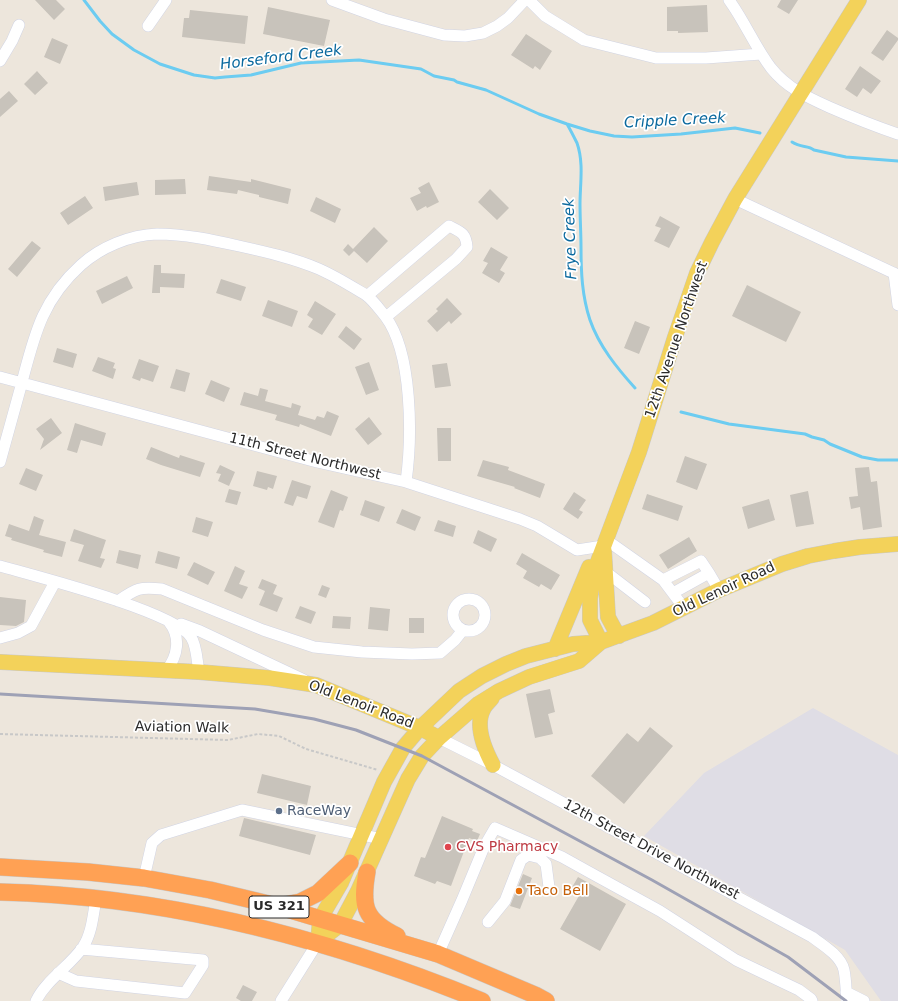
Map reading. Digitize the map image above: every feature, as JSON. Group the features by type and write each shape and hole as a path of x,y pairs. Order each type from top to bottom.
{"highway":[{"path":"277,906 300,902 318,893 350,863"},
{"name":"US 321","path":"0,867 88,872 144,878 210,890 277,906 430,952 546,1001"},
{"path":"367,872 364,891 365,906 372,920 385,930 430,952"},
{"name":"US 321","path":"0,892 142,904 201,914 259,927 318,942 428,979 482,1001"}],"main road":[{"name":"12th Avenue Northwest","path":"601,642 590,620 590,598 594,572 641,447 675,337 697,273 735,199 859,0"},
{"name":"12th Avenue Northwest","path":"604,543 608,617 614,630 619,636"},
{"name":"12th Avenue Northwest","path":"555,648 588,569 604,543"},
{"name":"Old Lenoir Road","path":"0,662 199,672 270,678 316,685 420,728 459,691 482,676 526,656 573,644 601,642 619,636 653,623 719,590 782,564 808,556 860,547 898,544"},
{"name":"Old Lenoir Road","path":"340,925 367,872 408,779 422,756 439,738 478,704 499,691 529,677 579,660 601,642"},
{"path":"493,765 483,742 481,721 484,708 499,691"},
{"path":"318,942 320,919 350,863 384,782 403,748 420,728"},
{"name":"12th Street Drive Northwest","path":"420,728 439,738"},
{"path":"318,942 340,925"}],"street":[{"path":"148,26 166,0"},
{"path":"332,0 384,19 444,35 465,36 483,34 497,26 508,18 525,0"},
{"path":"529,0 545,16 584,40 656,58 706,58 761,54"},
{"path":"730,0 761,54 780,79 801,94 854,119 898,134"},
{"path":"0,61 12,41 19,25"},
{"path":"735,199 896,274 898,305"},
{"path":"367,296 449,226 463,233 467,239 467,247 456,260 386,317"},
{"path":"0,462 31,345 40,320 51,300 80,266 93,256 110,246 123,241 156,234 190,236 283,257 318,268 367,296 386,317 401,349 407,377 410,439 406,482"},
{"name":"11th Street Northwest","path":"0,377 317,462 406,482 520,519 537,526 577,550 604,543"},
{"path":"604,543 663,580 684,608"},
{"path":"663,580 701,561 719,590"},
{"path":"0,566 118,601 200,631 316,685"},
{"path":"606,572 645,602"},
{"path":"673,593 709,573"},
{"path":"0,638 18,633 31,626 55,582"},
{"path":"118,601 135,589 147,587 162,589 285,639 314,647 341,651 412,654 440,653 455,640 463,630"},
{"path":"160,617 169,622 175,629 177,639 174,655 166,671"},
{"path":"160,617 187,632 191,638 199,672"},
{"name":"12th Street Drive Northwest","path":"439,738 493,765 812,937 839,960 844,969 846,997"},
{"path":"144,878 152,843 160,835 242,810 361,836 382,839"},
{"path":"430,952 462,900 484,847 495,828 562,857 660,911 736,960 799,990 812,1001"},
{"path":"488,922 505,901 521,860 528,855 540,858 546,864 549,887"},
{"path":"36,1001 81,949 91,930 96,899"},
{"path":"281,1001 318,942"},
{"path":"58,974 76,982 185,993 203,965 203,960 81,949"},
{"path":"846,997 864,1001"}],"path":[{"name":"Aviation Walk","path":"0,734 228,740 258,734 279,736 306,749 381,771"}],"shaded area":[{"path":"813,708 898,755 898,1001 881,1001 845,950 644,836 704,773"}],"building":[{"path":"35,0 56,0 65,9 54,20"},
{"path":"781,0 798,0 789,14 777,7"},
{"path":"707,5 708,32 678,33 678,31 667,31 667,7"},
{"path":"268,7 330,20 324,46 263,34"},
{"path":"190,10 248,16 245,44 182,37 184,18 189,18"},
{"path":"887,30 898,38 898,40 883,61 871,53"},
{"path":"526,34 552,51 540,70 535,66 533,69 511,55"},
{"path":"52,38 68,45 60,64 44,57"},
{"path":"860,66 881,81 871,94 863,88 857,97 845,89"},
{"path":"37,71 48,83 35,95 24,84"},
{"path":"9,91 18,101 0,117 0,99"},
{"path":"209,176 251,182 251,179 291,189 288,204 238,190 237,194 207,190"},
{"path":"185,179 186,194 155,195 155,180"},
{"path":"137,182 139,195 105,201 103,187"},
{"path":"429,182 439,202 427,208 426,206 417,211 410,198 421,193 418,188"},
{"path":"490,189 509,208 497,220 478,202"},
{"path":"85,196 93,208 68,225 60,213"},
{"path":"316,197 341,209 335,223 310,211"},
{"path":"660,216 680,227 669,248 654,241 661,228 655,226"},
{"path":"374,227 388,241 367,263 354,251 349,256 343,250 348,244 353,249"},
{"path":"32,241 41,248 17,277 8,269"},
{"path":"491,247 508,257 500,270 505,273 499,283 482,273 488,263 483,261"},
{"path":"154,265 161,265 161,273 185,274 184,288 160,287 160,293 152,293"},
{"path":"127,276 133,288 102,304 96,291"},
{"path":"221,279 246,287 241,301 216,293"},
{"path":"747,285 801,312 786,342 732,316"},
{"path":"447,298 462,314 451,324 449,321 437,332 427,321 438,311 436,309"},
{"path":"268,300 298,311 292,327 262,316"},
{"path":"315,301 336,314 322,335 308,327 313,319 307,315"},
{"path":"635,321 650,327 639,354 624,348"},
{"path":"346,326 362,339 354,350 338,337"},
{"path":"57,348 77,354 73,368 53,362"},
{"path":"98,357 115,363 113,368 116,369 113,379 92,371"},
{"path":"139,359 159,366 153,382 141,378 140,381 132,378"},
{"path":"369,362 379,390 366,395 355,367"},
{"path":"447,363 451,386 435,388 432,365"},
{"path":"176,369 190,373 185,392 170,388"},
{"path":"211,380 230,388 224,402 205,394"},
{"path":"260,388 268,390 265,401 291,408 292,403 301,406 298,415 315,420 317,416 324,418 327,411 339,416 331,436 300,424 299,427 275,420 277,415 240,405 244,392 258,396"},
{"path":"369,417 382,434 368,445 355,429"},
{"path":"51,418 62,433 40,450 44,439 36,429"},
{"path":"75,423 106,433 102,446 81,440 77,453 67,450"},
{"path":"437,428 451,428 451,461 438,461"},
{"path":"151,447 179,458 180,455 205,463 200,477 146,459"},
{"path":"685,456 707,464 697,490 676,482"},
{"path":"483,460 509,467 508,470 545,484 540,498 514,488 515,487 477,476"},
{"path":"220,465 235,472 229,486 218,481 221,474 216,473"},
{"path":"869,467 871,482 877,481 882,527 863,530 860,507 851,509 849,497 858,496 855,468"},
{"path":"26,468 43,475 36,491 19,484"},
{"path":"257,471 277,476 273,489 268,487 267,490 253,486"},
{"path":"292,480 311,486 307,499 297,496 293,506 284,503"},
{"path":"229,489 241,492 237,505 225,502"},
{"path":"331,490 348,497 343,511 340,510 334,528 318,522"},
{"path":"808,491 814,524 796,527 790,495"},
{"path":"574,492 586,500 579,510 583,512 578,519 563,509"},
{"path":"647,494 683,506 678,521 642,509"},
{"path":"769,499 775,520 748,529 742,507"},
{"path":"365,500 385,507 379,522 360,515"},
{"path":"402,509 421,517 415,531 396,523"},
{"path":"34,516 44,520 39,535 66,542 62,557 43,552 44,550 11,540 12,538 5,536 9,524 29,531"},
{"path":"196,517 213,522 208,537 192,532"},
{"path":"438,520 456,526 453,537 434,531"},
{"path":"74,529 106,540 100,558 105,559 101,568 78,561 84,545 70,541"},
{"path":"478,530 497,539 491,552 473,543"},
{"path":"689,537 697,551 668,569 659,555"},
{"path":"119,550 141,555 138,569 116,563"},
{"path":"158,551 180,557 177,569 155,563"},
{"path":"522,553 560,575 551,590 541,584 539,587 523,578 527,571 516,564"},
{"path":"194,562 215,572 208,585 187,575"},
{"path":"235,566 245,571 239,584 248,587 242,599 224,591"},
{"path":"262,579 277,585 273,594 283,598 277,612 259,605 265,591 258,588"},
{"path":"322,585 330,588 326,598 318,595"},
{"path":"0,597 26,600 24,622 16,626 0,625"},
{"path":"300,606 316,612 311,624 295,618"},
{"path":"370,607 390,609 388,631 368,629"},
{"path":"333,616 351,617 350,629 332,628"},
{"path":"409,618 424,618 424,633 409,633"},
{"path":"550,689 555,712 548,714 553,734 535,738 526,694"},
{"path":"650,727 673,746 624,804 591,776 627,733 638,742"},
{"path":"262,774 311,786 307,805 257,793"},
{"name":"CVS Pharmacy","path":"442,816 473,829 472,831 480,834 477,841 469,838 451,886 437,881 435,884 414,876 421,857 425,858"},
{"path":"244,818 316,835 310,855 239,836"},
{"name":"Taco Bell","path":"523,874 532,878 520,909 510,906"},
{"path":"578,877 626,904 600,951 560,929 580,894 571,889"},
{"path":"243,985 257,992 252,1001 241,1001 236,998"}],"waterway":[{"name":"Horseford Creek","path":"84,0 112,34 134,50 160,64 194,75 215,78 251,75 301,63 359,60 421,69 434,76 454,80 486,90 539,114 567,124 614,136 632,137 681,134 735,128 760,133"},
{"name":"Frye Creek","path":"567,124 577,143 580,158 581,266 582,284 587,311 603,348 615,365 635,388"},
{"name":"Cripple Creek","path":"792,142 814,150 846,157 898,161"},
{"name":"Frye Creek","path":"681,412 729,424 805,434 824,440 830,444 862,457 878,460 898,460"}],"railway":[{"path":"0,694 255,709 314,719 356,730 422,756 652,880 788,957 846,1001"}],"place":[{"name":"RaceWay","path":"279,811"},
{"name":"CVS Pharmacy","path":"448,847"},
{"name":"Taco Bell","path":"519,891"}]}
